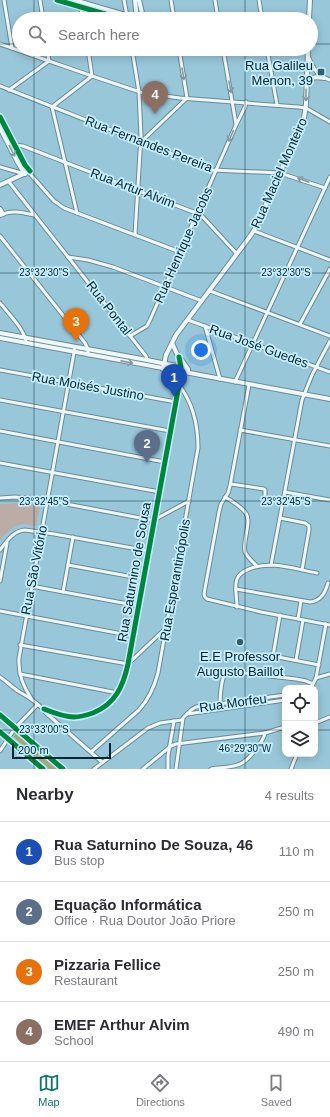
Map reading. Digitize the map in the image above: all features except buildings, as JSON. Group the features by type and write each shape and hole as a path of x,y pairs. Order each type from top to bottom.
{"street":[{"path":"0,44 12,48 4,0"},
{"path":"40,0 42,12"},
{"path":"57,0 98,12"},
{"path":"74,0 114,12"},
{"path":"124,0 126,12"},
{"path":"135,0 137,12"},
{"path":"139,0 142,12"},
{"path":"171,0 173,12"},
{"path":"215,0 217,12"},
{"path":"259,0 261,12"},
{"path":"309,12 310,0"},
{"path":"79,1 82,12"},
{"path":"35,56 139,92 187,98 306,108 330,122"},
{"path":"48,56 49,61"},
{"path":"89,56 92,76"},
{"path":"133,56 139,92 141,142 135,235"},
{"path":"180,56 187,98"},
{"path":"224,56 236,125"},
{"path":"268,56 276,105"},
{"name":"Rua Maciel Monteiro","path":"164,366 166,355 176,335 254,231 304,118 306,108 308,56"},
{"path":"309,56 316,71 324,78"},
{"path":"9,90 49,61"},
{"path":"78,213 52,107 92,76"},
{"path":"306,82 310,78 314,77 330,80"},
{"name":"Rua Fernandes Pereira","path":"0,86 212,170 280,173 325,188"},
{"path":"141,142 187,98"},
{"name":"Rua Henrique Jacobs","path":"130,336 148,325 246,102"},
{"path":"0,116 29,174"},
{"path":"0,128 18,164 57,203 64,208 180,252"},
{"name":"Rua Artur Alvim","path":"15,145 23,146 197,213 203,217 237,254"},
{"path":"0,167 29,174"},
{"path":"0,185 29,174"},
{"path":"235,382 330,177"},
{"name":"Rua Pontal","path":"9,182 146,356 147,360"},
{"path":"0,209 1,214 8,212 21,212 35,215"},
{"path":"254,231 330,260"},
{"path":"0,236 85,343 88,350 88,355"},
{"path":"68,257 100,263 202,301"},
{"path":"300,324 330,269"},
{"path":"210,291 330,336"},
{"path":"0,303 23,332 26,341"},
{"name":"Rua José Guedes","path":"188,320 330,372"},
{"path":"204,326 220,379"},
{"path":"0,333 26,341"},
{"path":"0,338 147,360 164,366"},
{"path":"271,565 294,439 304,395 316,367 330,341"},
{"path":"172,344 189,372"},
{"path":"75,350 88,355 164,366 249,385 330,399"},
{"name":"Rua São Vitório","path":"20,674 18,658 20,645 75,350"},
{"path":"166,355 170,353 178,356"},
{"path":"178,356 181,370"},
{"name":"Rua Moisés Justino","path":"0,370 176,402"},
{"name":"Rua Saturnino de Sousa","path":"44,710 75,717 95,712 110,703 118,693 124,679 144,579 181,370"},
{"name":"Rua Esperantinópolis","path":"91,752 139,710 150,696 158,673 189,501 198,439 196,422 187,396 179,385"},
{"path":"221,709 220,704 224,674 227,671 296,679 314,684 328,625 206,599 204,597 219,512 221,504 231,484 249,385"},
{"path":"0,400 170,431"},
{"path":"240,430 330,446"},
{"path":"0,431 165,462"},
{"path":"0,463 160,492"},
{"path":"231,484 264,489 265,497"},
{"path":"285,492 330,500"},
{"path":"0,498 21,497 144,520 154,520 189,501"},
{"path":"225,497 246,514 248,519 245,551 257,566"},
{"path":"280,518 305,523 309,526 302,570"},
{"path":"0,550 15,533 20,530 73,537 148,551"},
{"path":"63,592 73,537"},
{"path":"0,581 7,542"},
{"path":"68,565 144,579"},
{"path":"237,606 236,582 239,576 246,570 257,566 271,565 316,573"},
{"path":"236,589 314,602 320,599 324,594 328,583"},
{"path":"31,586 138,606"},
{"path":"298,619 301,601"},
{"path":"0,611 133,636"},
{"path":"280,615 273,656 319,665"},
{"path":"296,660 303,620"},
{"path":"20,645 128,664 166,628"},
{"path":"102,762 31,698 24,688 20,674 118,693"},
{"path":"316,678 330,674"},
{"path":"0,677 17,690 31,698"},
{"name":"Rua Morfeu","path":"185,715 196,707 282,695"},
{"path":"176,769 182,720 185,715 282,700"},
{"path":"0,750 15,728 37,704"},
{"path":"0,715 63,769"},
{"path":"318,722 330,717"},
{"name":"Rua Morfeu","path":"94,769 148,728 160,723 182,720"},
{"path":"168,769 169,748 174,721"},
{"path":"143,769 173,745 179,743 265,733 282,728"},
{"path":"0,732 43,769"},
{"path":"211,769 235,766 245,762 250,758 262,741 265,733"},
{"path":"291,769 296,757"}],"shaded area":[{"path":"17,503 40,505 36,526 23,524 16,526 0,540 0,504"}],"waterway":[{"path":"0,722 5,726"},
{"path":"17,736 54,769"}],"cycle path":[{"path":"57,0 98,12"},
{"path":"0,117 25,165 30,171"},
{"path":"44,709 70,717 93,713 107,705 112,700 117,694 124,680 179,385 181,367 179,357"},
{"path":"0,715 63,769"},
{"path":"0,732 43,769"}],"place":[{"name":"Rua Galileu Menon, 39","path":"321,72"},
{"name":"EMEF Arthur Alvim","path":"155,114"},
{"name":"Pizzaria Fellice","path":"76,341"},
{"name":"Rua Saturnino De Souza, 46","path":"174,397"},
{"name":"Equação Informática","path":"147,463"},
{"name":"E.E Professor Augusto Baillot","path":"240,642"}]}
